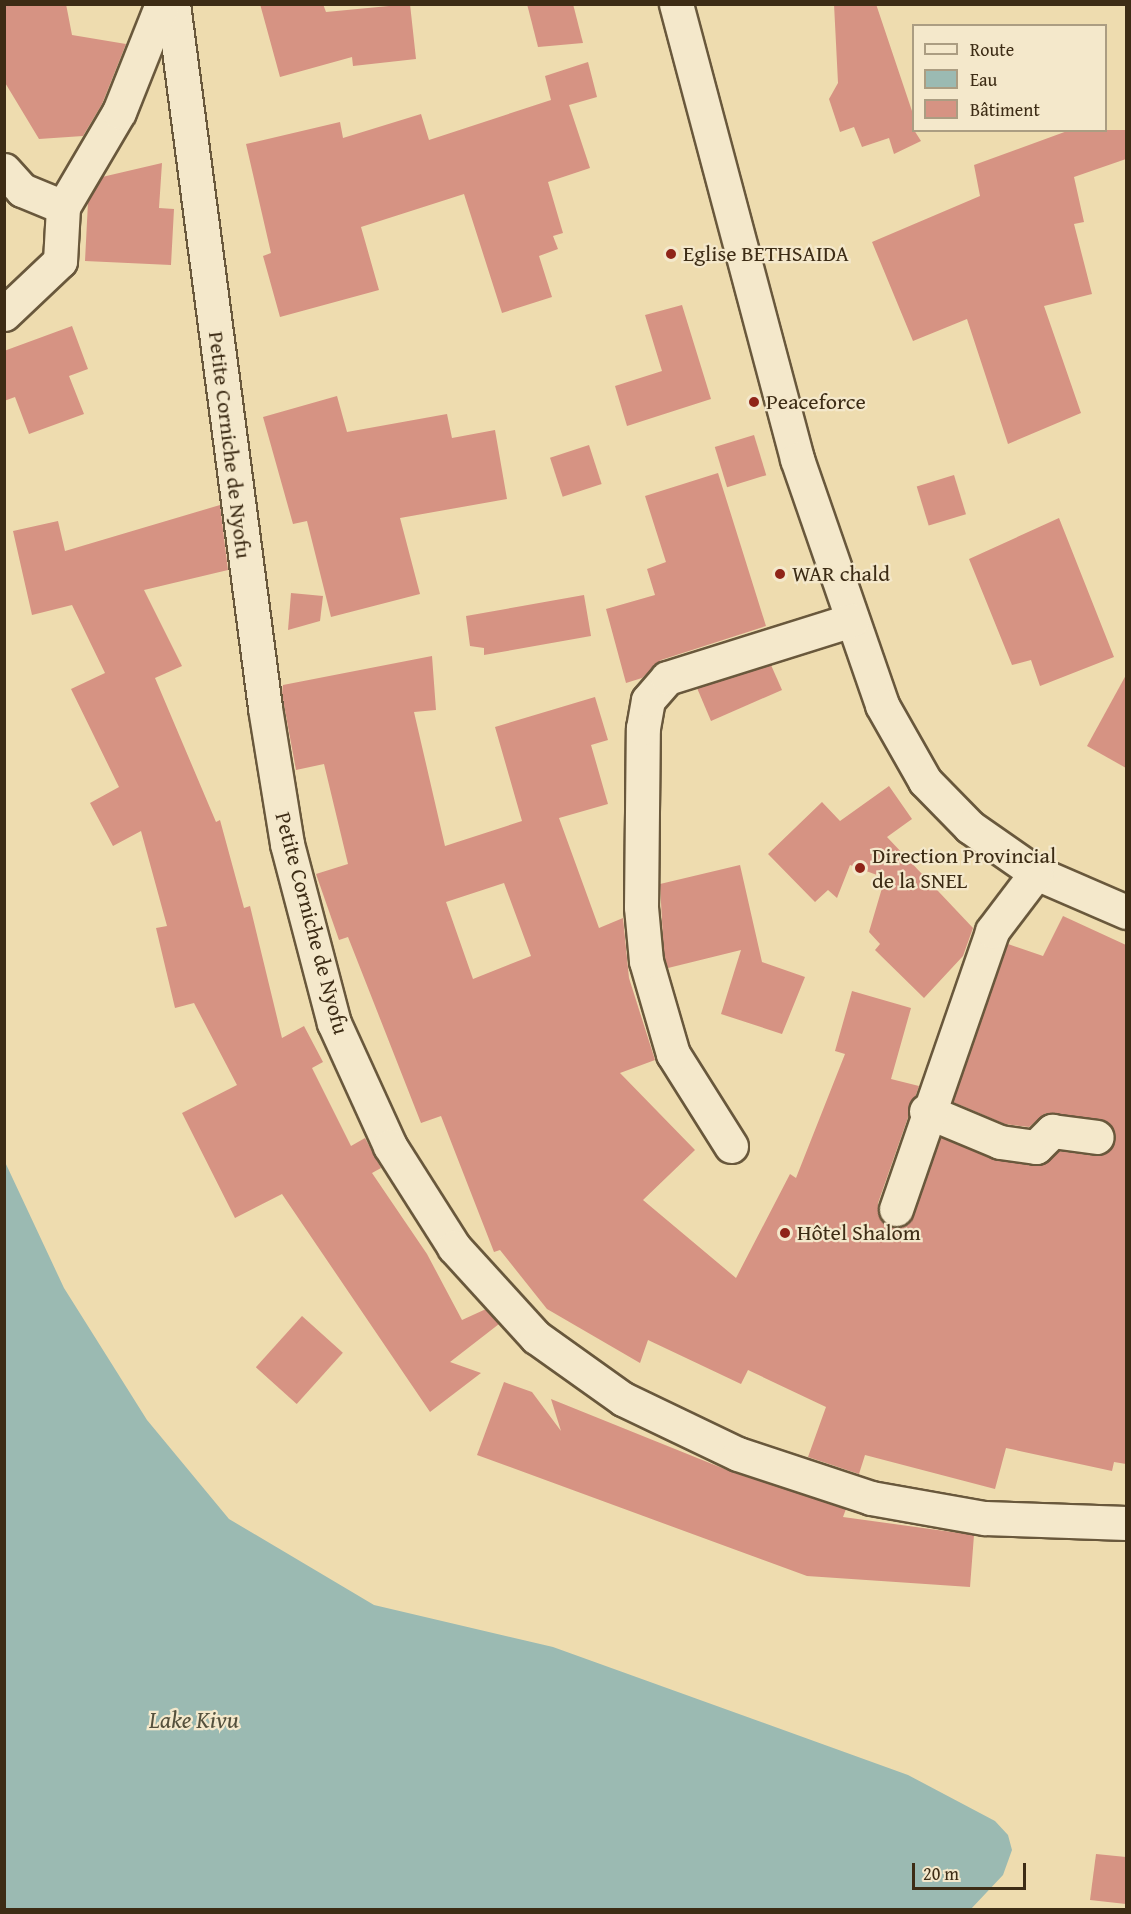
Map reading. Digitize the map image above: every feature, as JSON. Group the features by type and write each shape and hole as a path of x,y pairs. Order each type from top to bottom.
{"street":[{"path":"4,314 60,261 63,207 119,112 162,4"},
{"name":"Petite Corniche de Nyofu","path":"173,4 264,708 287,844 334,1023 397,1156 454,1247 536,1337 623,1399 738,1454 871,1498 985,1518 1126,1523"},
{"path":"676,4 797,459 882,705 925,781 970,827 1036,873 1126,912"},
{"path":"4,170 22,190 63,207"},
{"path":"730,1146 673,1053 646,961 641,907 643,728 648,700 667,678 852,620"},
{"path":"896,1209 926,1111 992,931 1036,873"},
{"path":"926,1111 1000,1142 1036,1147 1052,1131 1097,1137"}],"water":[{"name":"Lake Kivu","path":"5,1162 64,1288 147,1420 229,1519 374,1605 553,1647 908,1775 995,1821 1008,1835 1012,1850 1003,1875 970,1910 5,1909"}],"building":[{"path":"4,4 66,4 72,35 126,44 102,104 83,136 39,139 4,81"},
{"path":"260,4 323,4 326,12 410,4 416,59 353,66 352,57 280,77"},
{"path":"527,4 573,4 583,43 538,47"},
{"path":"834,4 876,4 912,111 912,132 915,132 921,141 894,154 889,138 862,147 854,127 840,132 829,99 838,83"},
{"path":"588,62 597,97 569,105 590,168 548,182 563,233 553,236 558,249 539,256 552,297 502,313 464,194 361,227 379,290 280,317 263,256 271,253 246,144 340,122 343,138 421,114 429,140 551,100 545,76"},
{"path":"1126,130 1126,159 1074,177 1084,222 1074,224 1092,294 1044,306 1081,413 1008,444 967,319 913,341 872,242 980,196 974,165 1065,132"},
{"path":"162,163 159,208 174,209 171,265 85,261 88,202 102,177"},
{"path":"682,305 711,399 627,426 615,386 662,371 645,315"},
{"path":"72,326 88,369 69,376 84,414 29,434 15,397 4,401 4,351"},
{"path":"337,396 347,432 447,414 452,438 495,430 507,499 400,518 420,594 331,617 307,521 293,524 263,417"},
{"path":"754,435 766,475 727,487 715,447"},
{"path":"589,445 602,484 563,497 550,458"},
{"path":"718,473 766,626 661,660 642,678 626,683 606,609 655,595 647,569 666,562 645,496"},
{"path":"954,475 966,514 929,526 917,486"},
{"path":"220,505 228,570 144,590 182,666 155,678 216,822 220,820 244,908 250,906 282,1038 304,1026 323,1062 312,1068 351,1146 365,1138 381,1168 372,1173 427,1254 462,1320 486,1309 499,1324 450,1362 481,1373 430,1412 282,1194 235,1218 182,1113 237,1085 194,1003 175,1008 156,928 167,926 141,831 113,846 90,803 119,787 71,689 105,673 72,605 32,615 13,531 58,521 65,551"},
{"path":"1059,518 1114,657 1040,686 1031,660 1012,665 969,559"},
{"path":"291,593 323,596 320,621 288,630"},
{"path":"584,595 591,636 484,655 484,648 470,646 466,616"},
{"path":"432,656 436,710 414,712 445,846 522,821 495,727 595,697 608,740 591,745 608,804 559,818 599,928 623,918 629,978 655,1060 620,1073 695,1150 643,1200 736,1278 790,1174 796,1178 845,1054 835,1051 852,991 911,1008 891,1079 919,1086 878,1203 878,1213 889,1226 900,1227 913,1216 941,1137 993,1159 1033,1166 1042,1165 1059,1151 1095,1156 1111,1149 1114,1130 1100,1119 1046,1113 1029,1127 1005,1124 953,1102 1008,944 1043,956 1063,916 1126,945 1126,1464 1114,1462 1112,1471 1006,1448 995,1489 865,1455 859,1474 808,1457 826,1407 748,1370 741,1384 648,1340 640,1363 547,1309 500,1250 494,1252 441,1116 421,1123 348,937 339,940 316,874 348,864 324,764 296,770 282,694 283,685","holes":["504,883 531,956 473,979 446,902"]},
{"path":"771,665 782,690 711,721 697,688"},
{"path":"1126,675 1126,768 1087,746"},
{"path":"889,786 912,819 887,837 973,928 963,956 924,998 875,950 880,944 869,932 885,878 850,865 837,898 828,890 815,902 768,854 822,802 840,821"},
{"path":"740,865 762,962 805,977 782,1034 721,1014 741,950 668,968 664,957 660,884"},
{"path":"302,1316 343,1353 297,1404 256,1367"},
{"path":"504,1382 532,1392 561,1431 551,1399 732,1472 846,1509 843,1517 974,1535 970,1587 807,1576 477,1455"},
{"path":"1096,1854 1126,1857 1126,1904 1090,1900"}],"place":[{"name":"Eglise BETHSAIDA","path":"671,254"},
{"name":"Peaceforce","path":"754,402"},
{"name":"WAR chald","path":"780,574"},
{"name":"Direction Provincial de la SNEL","path":"860,868"},
{"name":"Hôtel Shalom","path":"785,1233"}]}
